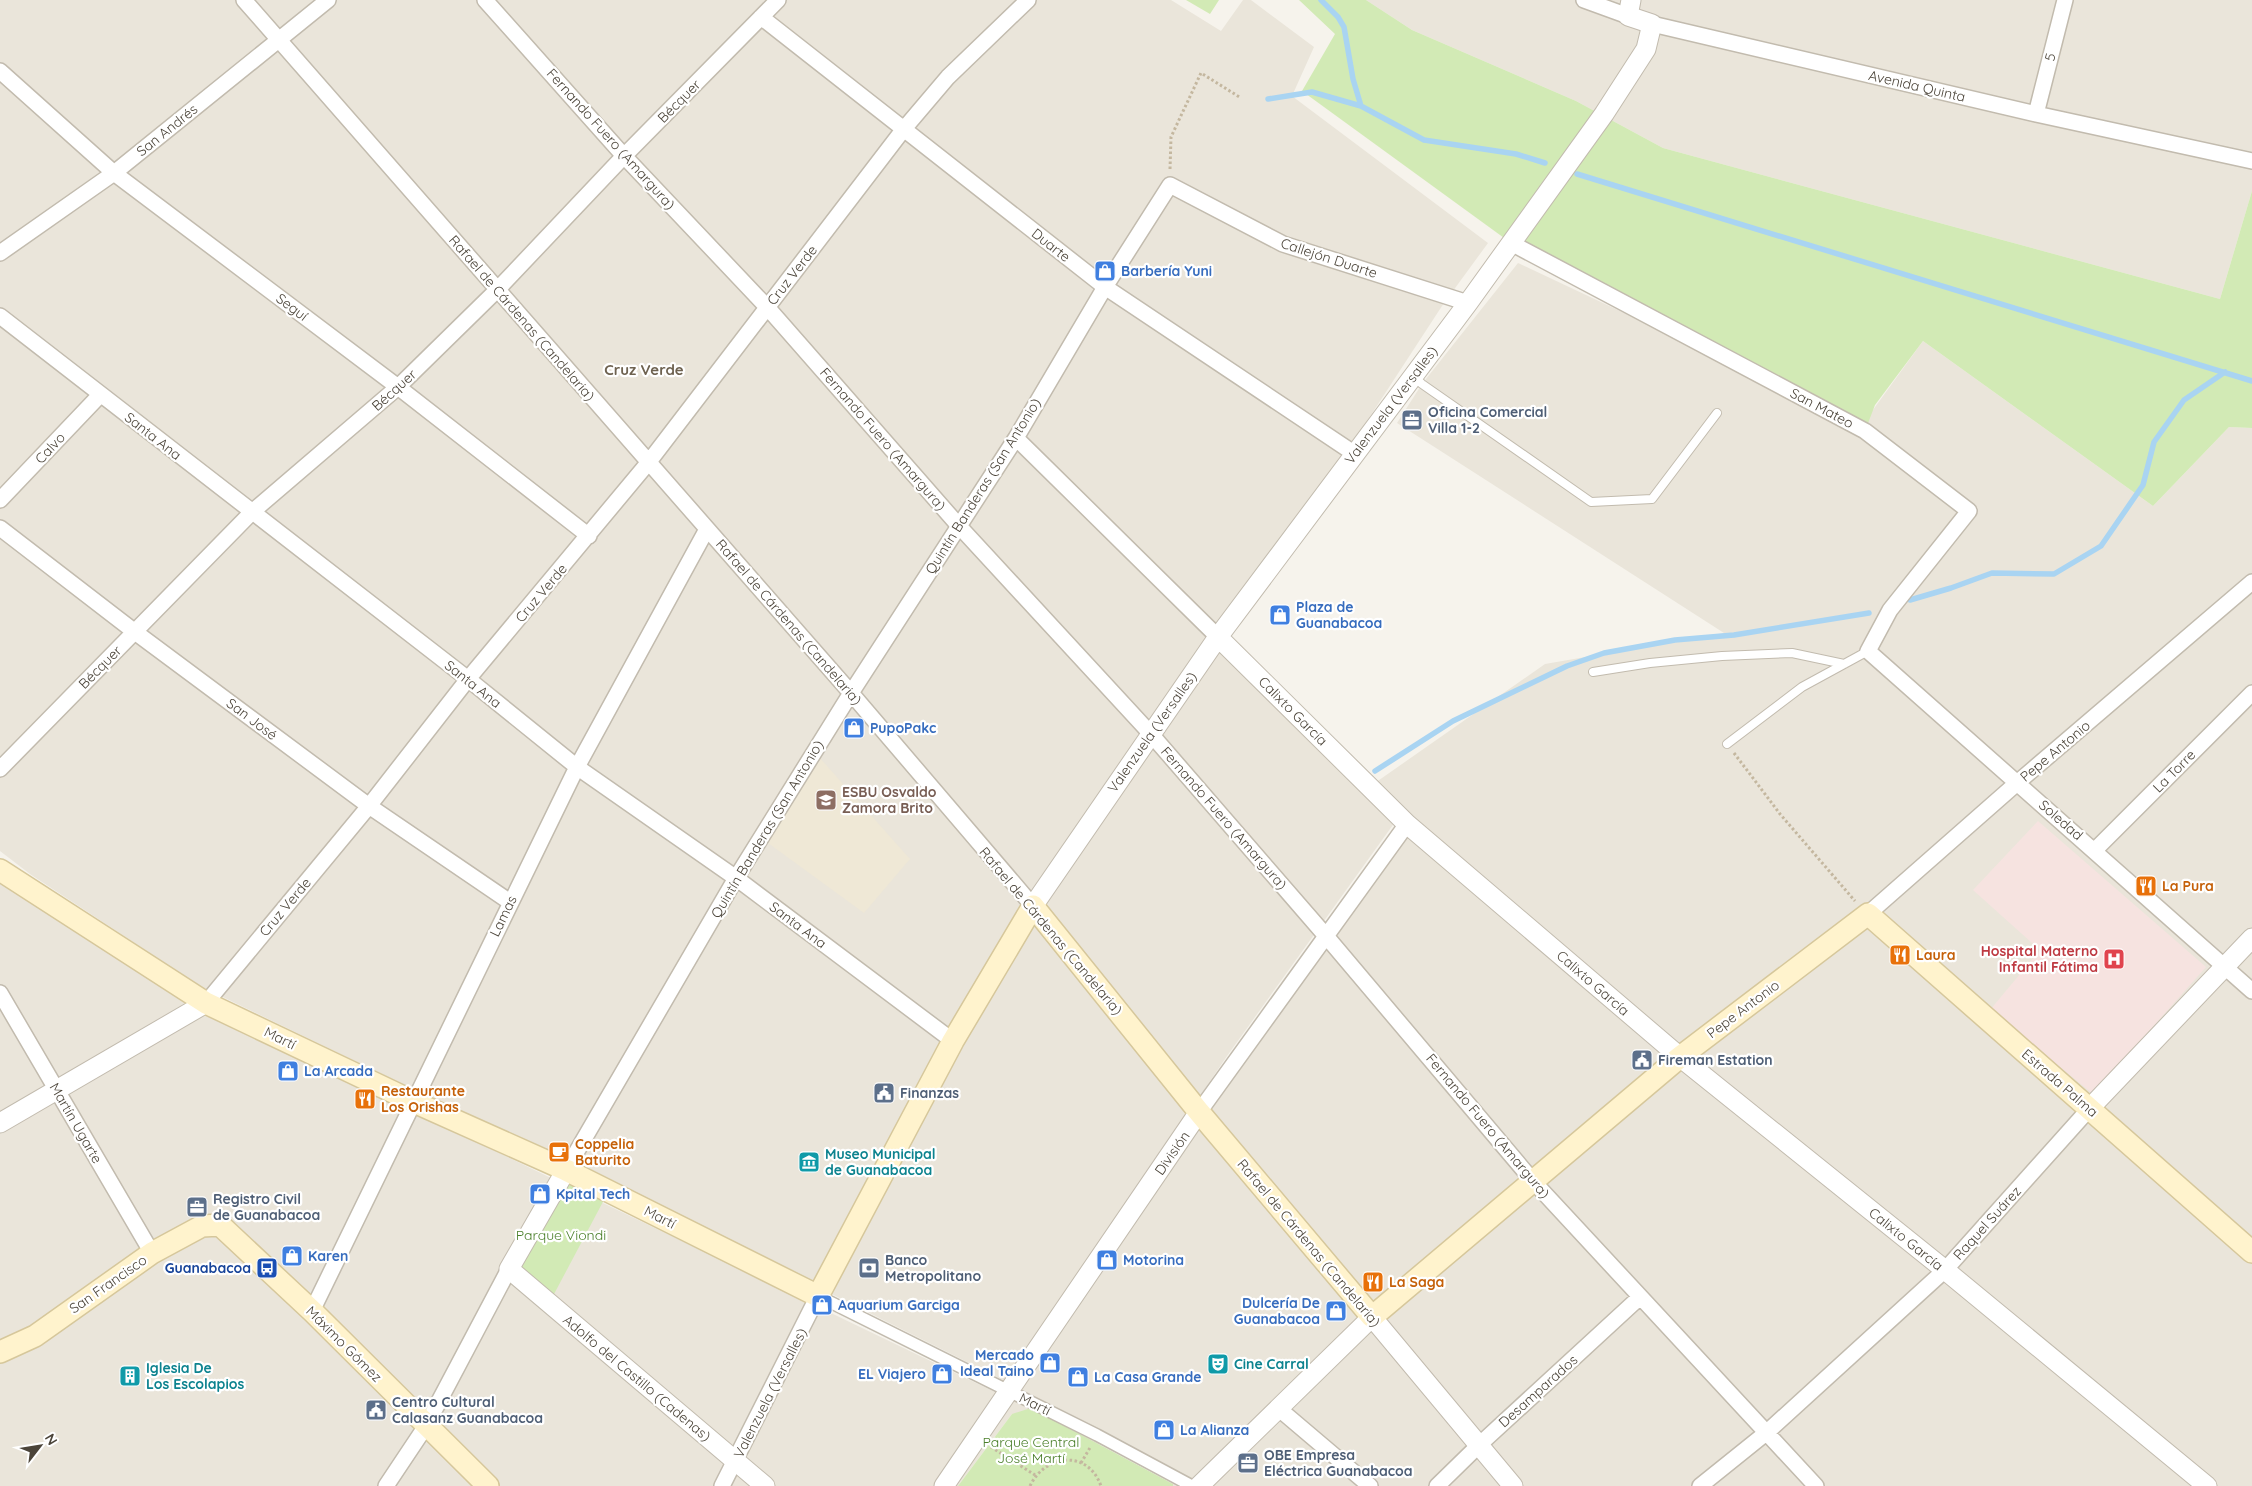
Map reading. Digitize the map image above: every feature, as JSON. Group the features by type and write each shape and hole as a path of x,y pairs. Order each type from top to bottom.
{"main road":[{"name":"Martí","path":"0,870 206,1003 414,1102 566,1170 818,1296"},
{"name":"Valenzuela (Versalles)","path":"818,1296 954,1041 1033,906"},
{"name":"Rafael de Cárdenas (Candelaria)","path":"1033,906 1200,1112 1372,1317"},
{"name":"Pepe Antonio","path":"1372,1317 1680,1057 1868,914"},
{"name":"Estrada Palma","path":"1868,914 2252,1252"},
{"name":"San Francisco","path":"0,1352 35,1336 152,1253 202,1226 220,1225"},
{"name":"Máximo Gómez","path":"220,1225 312,1311 488,1486"}],"street":[{"name":"Rafael de Cárdenas (Candelaria)","path":"244,0 850,693 1033,906"},
{"name":"San Andrés","path":"0,253 114,173 328,0"},
{"name":"Fernando Fuero (Amargura)","path":"485,0 624,156 768,307 959,526 1150,733 1326,936 1533,1181 1816,1486"},
{"name":"Bécquer","path":"0,768 252,512 398,388 497,290 624,156 778,0"},
{"name":"Cruz Verde","path":"0,1123 206,1003 369,806 468,679 589,536 903,130 948,77 1028,0"},
{"name":"Avenida Quinta","path":"1584,0 1629,8 1652,24 2036,114 2252,161"},
{"name":"5","path":"2036,114 2065,0"},
{"name":"Duarte","path":"762,17 903,130 1105,287 1355,454"},
{"name":"Valenzuela (Versalles)","path":"1033,906 1150,733 1218,637 1468,302 1609,106 1646,49 1652,24"},
{"name":"Seguí","path":"0,71 114,173 398,388 589,536"},
{"name":"Quintín Banderas (San Antonio)","path":"386,1486 426,1426 509,1269 736,878 850,693 1016,438 1105,287 1170,185"},
{"name":"Callejón Duarte","path":"1170,185 1283,244 1468,302"},
{"name":"San Mateo","path":"1511,243 1865,431 1969,511 1890,610 1868,651"},
{"name":"Santa Ana","path":"0,316 468,679 577,767 736,878 954,1041"},
{"name":"Calvo","path":"0,500 100,395"},
{"name":"Calixto García","path":"1016,438 1407,824 1680,1057 1945,1270 2206,1486"},
{"name":"San José","path":"0,528 135,632 369,806 510,902"},
{"name":"Lamas","path":"312,1311 577,767 707,529"},
{"name":"Pepe Antonio","path":"1868,914 2017,782 2252,582"},
{"name":"Soledad","path":"1868,651 2252,991"},
{"name":"La Torre","path":"2095,850 2252,693"},
{"name":"División","path":"944,1486 1200,1112 1407,824"},
{"name":"Raquel Suárez","path":"1700,1486 1766,1433 1945,1270 2090,1108 2252,938"},
{"name":"Martín Ugarte","path":"0,993 152,1253"},
{"name":"Adolfo del Castillo (Cadenas)","path":"509,1269 764,1486"},
{"name":"Valenzuela (Versalles)","path":"722,1486 818,1296"},
{"name":"Martí","path":"818,1296 1097,1435 1192,1486"},
{"name":"Desamparados","path":"1437,1486 1640,1297"},
{"name":"Rafael de Cárdenas (Candelaria)","path":"1372,1317 1512,1486"},
{"name":"Pepe Antonio","path":"1198,1486 1372,1317"},
{"path":"1278,1408 1370,1486"}],"lane":[{"path":"1413,376 1591,502 1652,498 1717,413"},
{"path":"1728,744 1802,687 1868,651"},
{"path":"1593,672 1650,663 1722,656 1792,653 1844,664"}],"path":[{"path":"1170,185 1171,138 1201,73 1241,98"},
{"path":"1728,744 1780,814 1868,914"},
{"path":"977,1439 1035,1475"},
{"path":"1030,1486 1035,1475 1051,1462 1072,1460 1082,1463 1091,1470 1101,1486"}],"shaded area":[{"path":"0,0 1171,0 1221,31 1243,0 1251,0 1314,47 1292,96 1488,243 1442,306 1337,467 1213,635 1395,822 1227,1056 1007,1382 682,1219 200,986 30,874 0,851"},
{"path":"1366,0 2252,0 2252,191 2220,299 1663,148 1576,101 1412,30"},
{"path":"1518,263 1862,425 1923,341 2153,506 2229,427 2252,428 2252,1486 1173,1486 1173,1484 1104,1446 1012,1414 958,1486 944,1486 1407,825 1372,785 1545,664 1724,633 1397,423 1422,384"},
{"name":"ESBU Osvaldo Zamora Brito","path":"819,757 910,859 864,913 768,843"},
{"name":"Hospital Materno Infantil Fátima","path":"2038,821 2206,967 2093,1094 1990,1010 2040,950 1973,890"},
{"path":"0,878 431,1120 999,1394 936,1486 0,1486"}],"green space":[{"path":"1186,0 1219,0 1210,14"},
{"path":"1299,0 1366,0 1412,30 1576,101 1663,148 2220,299 2252,191 2252,428 2229,427 2153,506 1923,341 1875,405 1865,431 1511,243 1302,91 1335,34"},
{"name":"Parque Viondi","path":"566,1180 605,1198 553,1296 519,1268"},
{"name":"Parque Central José Martí","path":"1031,1408 1173,1484 1173,1486 958,1486 1012,1414"}],"waterway":[{"path":"1321,0 1338,17 1344,27 1353,79 1361,106"},
{"path":"1268,99 1312,92 1361,106 1424,140 1516,154 1545,163"},
{"path":"1577,174 2252,381"},
{"path":"1910,600 1992,573 2054,574 2101,546 2143,485 2154,442 2184,400 2225,372"},
{"path":"1375,771 1453,721 1567,666 1604,653 1675,640 1734,635 1869,613"}],"place":[{"name":"Barbería Yuni","path":"1105,271"},
{"name":"Oficina Comercial Villa 1-2","path":"1412,420"},
{"name":"Plaza de Guanabacoa","path":"1280,615"},
{"name":"PupoPakc","path":"854,728"},
{"name":"ESBU Osvaldo Zamora Brito","path":"826,800"},
{"name":"La Pura","path":"2146,886"},
{"name":"Laura","path":"1900,955"},
{"name":"Hospital Materno Infantil Fátima","path":"2114,959"},
{"name":"Fireman Estation","path":"1642,1060"},
{"name":"La Arcada","path":"288,1071"},
{"name":"Finanzas","path":"884,1093"},
{"name":"Restaurante Los Orishas","path":"365,1099"},
{"name":"Coppelia Baturito","path":"559,1152"},
{"name":"Museo Municipal de Guanabacoa","path":"809,1162"},
{"name":"Kpital Tech","path":"540,1194"},
{"name":"Registro Civil de Guanabacoa","path":"197,1207"},
{"name":"Karen","path":"292,1256"},
{"name":"Motorina","path":"1107,1260"},
{"name":"Guanabacoa","path":"267,1268"},
{"name":"Banco Metropolitano","path":"869,1268"},
{"name":"La Saga","path":"1373,1282"},
{"name":"Aquarium Garciga","path":"822,1305"},
{"name":"Dulcería De Guanabacoa","path":"1336,1311"},
{"name":"Mercado Ideal Taino","path":"1050,1363"},
{"name":"Cine Carral","path":"1218,1364"},
{"name":"EL Viajero","path":"942,1374"},
{"name":"Iglesia De Los Escolapios","path":"130,1376"},
{"name":"La Casa Grande","path":"1078,1377"},
{"name":"Centro Cultural Calasanz Guanabacoa","path":"376,1410"},
{"name":"La Alianza","path":"1164,1430"},
{"name":"OBE Empresa Eléctrica Guanabacoa","path":"1248,1463"}],"district":[{"name":"Cruz Verde","path":"644,369"}]}
